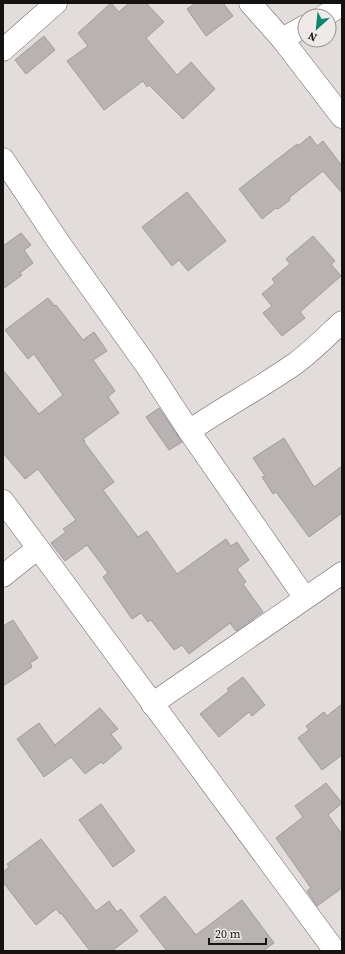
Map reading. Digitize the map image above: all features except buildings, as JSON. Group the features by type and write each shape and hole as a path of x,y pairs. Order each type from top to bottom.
{"street":[{"path":"3,50 56,3"},
{"path":"250,3 282,38 342,117"},
{"path":"282,38 297,30"},
{"path":"3,159 62,247 146,365 189,431 305,598"},
{"path":"189,431 297,362 342,322"},
{"path":"3,501 336,951 342,947"},
{"path":"3,576 38,548"},
{"path":"152,704 342,573"}]}
